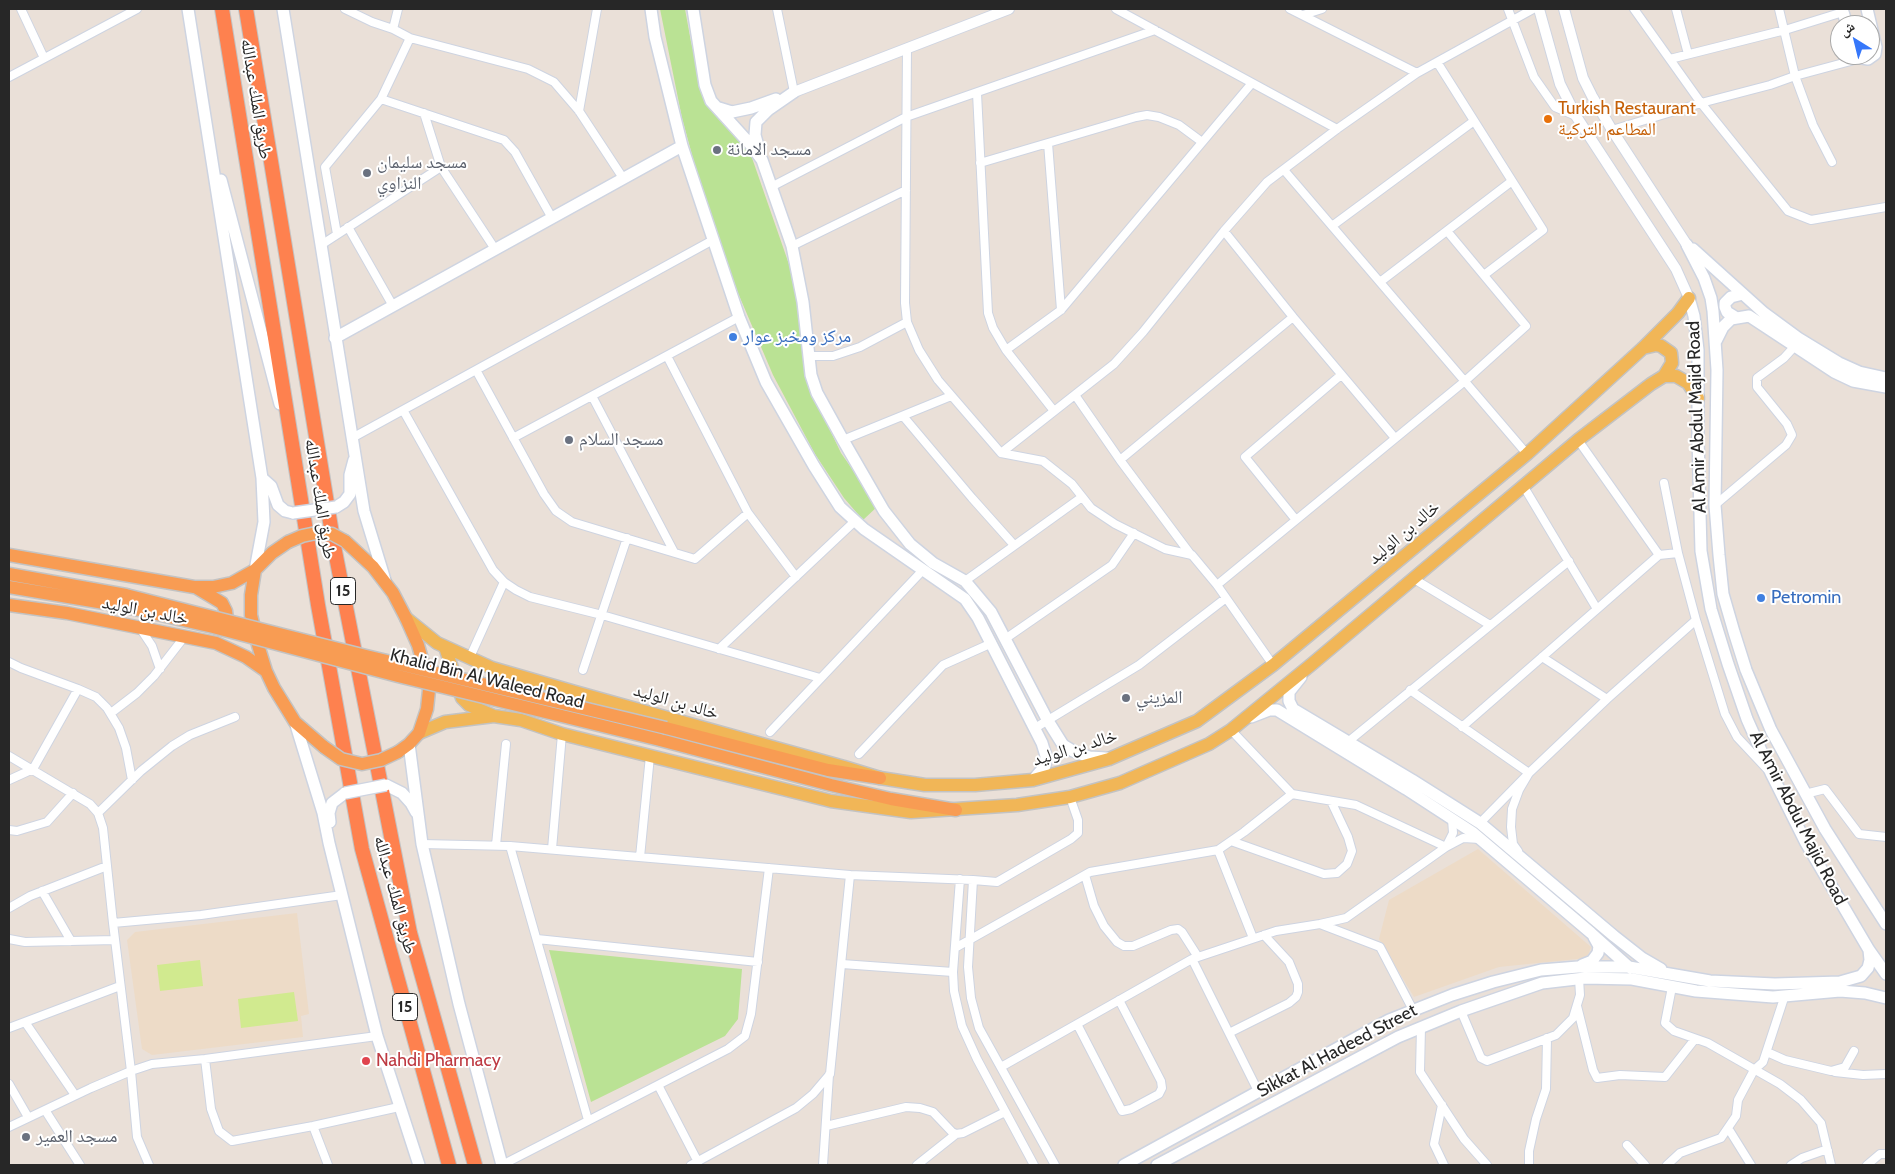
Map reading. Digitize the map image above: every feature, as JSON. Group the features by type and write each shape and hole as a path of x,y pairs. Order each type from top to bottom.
{"highway":[{"name":"طريق الملك عبدالله","path":"222,9 318,605 362,849 449,1165"},
{"name":"طريق الملك عبدالله","path":"246,9 334,546 410,933 475,1165"},
{"name":"خالد بن الوليد","path":"9,555 194,587 213,587 232,583 255,570 272,553 288,542 302,536 316,533 332,534 345,540 373,567 385,582 406,618 418,645 429,690 427,709 419,733 409,744 381,760 362,764 341,759 295,722 274,688 266,671 258,645 252,615 251,595 255,570"},
{"name":"Khalid Bin Al Waleed Road","path":"9,574 366,656 663,734 840,787 891,799 956,810"},
{"name":"Khalid Bin Al Waleed Road","path":"9,587 124,600"},
{"name":"15","path":"191,637 214,634 224,626 227,618 222,603 194,587"},
{"name":"خالد بن الوليد","path":"9,605 67,613 216,643 239,653 266,671"},
{"name":"Khalid Bin Al Waleed Road","path":"663,734 828,770 880,778"}],"main road":[{"path":"188,9 262,478 264,522 255,570"},
{"path":"283,9 364,511 385,582"},
{"path":"651,9 655,37 682,146 739,317 766,382 840,507 864,529 965,600 978,618 1034,728 1046,756 1045,766 1033,780"},
{"path":"693,9 705,85 711,101 762,160"},
{"path":"1866,9 1881,47"},
{"path":"719,108 732,112 751,108 794,92"},
{"path":"794,92 768,110 756,122 755,135 792,246 803,302 811,374 817,393 884,511 910,544 933,563 964,581 975,591 991,612 1048,721 1064,745 1073,751 1089,757 1108,759"},
{"path":"204,116 296,464"},
{"path":"335,338 682,146"},
{"path":"1688,244 1764,313 1798,338 1839,363 1859,372 1886,378"},
{"name":"Al Amir Abdul Majid Road","path":"1688,244 1711,298 1716,342 1715,505 1723,594 1746,670 1771,730 1804,794 1886,924"},
{"path":"1735,317 1727,312 1725,308 1726,303 1731,296 1743,294"},
{"name":"خالد بن الوليد","path":"406,618 427,636 445,647 492,668 880,778 925,785 975,785 1033,780 1108,759 1196,721 1273,665 1527,454 1643,348 1678,313 1689,298"},
{"name":"Al Amir Abdul Majid Road","path":"1689,298 1697,334 1701,551 1711,609 1744,710 1772,773 1806,843 1869,950 1886,974"},
{"path":"1716,342 1726,323 1735,317 1754,318 1794,347 1834,372 1853,381 1886,388"},
{"path":"1643,348 1656,345 1671,353 1672,363 1664,376"},
{"path":"1664,376 1676,376 1682,379 1688,383 1698,398"},
{"name":"خالد بن الوليد","path":"419,733 445,722 494,716 521,720 562,734 856,806 911,812 1017,805 1070,797 1120,783 1209,744 1231,730 1578,440 1664,376"},
{"path":"262,478 271,486 278,505 285,511 293,513 336,507 344,502 350,494 350,475 355,459"},
{"path":"445,647 462,698 469,705 494,716"},
{"path":"1312,664 1289,692 1289,701 1293,709 1349,741 1480,823 1614,936 1642,958 1666,973"},
{"path":"1231,730 1257,714 1269,710 1277,710 1406,789 1480,839 1592,933 1629,967 1632,979"},
{"path":"295,722 323,813 377,1036 419,1165"},
{"path":"409,744 422,844 459,1004 502,1165"},
{"path":"329,843 330,808 336,799 345,793 386,785 402,793 411,803 418,816"},
{"path":"1579,972 1598,953 1599,946 1592,933"},
{"name":"Sikkat Al Hadeed Street","path":"1157,1165 1398,1037 1461,1011 1579,972 1629,967 1710,981 1775,984 1840,982 1861,976 1868,968 1870,960 1869,950"},
{"name":"Sikkat Al Hadeed Street","path":"1124,1165 1389,1020 1493,982 1541,970 1579,972 1632,979 1696,991 1774,996 1840,991 1865,993 1886,998"}],"street":[{"path":"22,9 44,58"},
{"path":"9,78 137,9"},
{"path":"345,9 410,38 528,69 554,82 579,111 622,178"},
{"path":"393,29 398,9"},
{"path":"579,111 598,9"},
{"path":"777,9 794,92 1009,9"},
{"path":"1116,9 1337,129"},
{"path":"1290,9 1417,73"},
{"path":"1302,15 1322,9"},
{"path":"1508,9 1534,77 1555,107 1576,116"},
{"path":"1001,452 1114,364 1143,332 1224,231 1267,182 1337,129 1417,73 1533,9"},
{"path":"1539,9 1560,84 1576,116 1676,269 1689,298"},
{"path":"1564,9 1583,78 1600,111 1688,244"},
{"path":"1634,9 1701,103 1788,211 1812,220 1886,207"},
{"path":"1676,9 1688,54"},
{"path":"1779,9 1795,76 1813,125 1832,162"},
{"path":"1670,59 1785,30 1843,10"},
{"path":"771,187 906,118 1155,30"},
{"path":"337,234 326,167 381,98 410,38"},
{"path":"907,48 905,274 908,322 919,350 938,380 1001,452 1043,461 1072,484 1091,508 1115,524 1165,549 1192,555"},
{"path":"1437,62 1543,230 1484,275"},
{"path":"1612,130 1834,65"},
{"path":"1006,350 1061,310 1252,83"},
{"path":"977,93 988,312 993,328 1006,350 1054,411"},
{"path":"381,98 504,140 515,152 552,218"},
{"path":"424,113 441,167 495,249"},
{"path":"980,163 1136,117 1159,117 1179,125 1202,142"},
{"path":"1332,226 1474,121"},
{"path":"1048,143 1061,310"},
{"path":"321,244 441,167"},
{"path":"1284,170 1527,454"},
{"path":"1380,282 1512,181"},
{"path":"792,246 906,190"},
{"path":"348,227 393,306"},
{"path":"1224,231 1293,317 1395,438"},
{"path":"1217,585 1465,381 1526,326 1447,231"},
{"path":"352,438 713,240"},
{"path":"513,438 739,317"},
{"path":"1120,460 1293,317"},
{"path":"809,356 833,356 860,347 908,322"},
{"path":"1715,505 1786,445 1792,435 1787,424 1757,387 1757,378 1784,358 1794,347"},
{"path":"667,356 748,513 796,577"},
{"path":"476,370 544,494 556,511 572,522 695,558 748,513"},
{"path":"1296,520 1245,457 1342,376"},
{"path":"1075,395 1120,460 1217,585 1273,665"},
{"path":"592,396 674,552"},
{"path":"843,440 951,396"},
{"path":"403,410 494,570 504,582 516,590 530,597 820,678"},
{"path":"903,416 1014,545"},
{"path":"1578,440 1659,555"},
{"path":"1664,483 1678,553 1725,714 1737,737 1752,755 1772,773"},
{"path":"1524,486 1597,609"},
{"path":"964,581 1082,497"},
{"path":"719,649 855,521"},
{"path":"1005,639 1112,565 1134,533"},
{"path":"583,670 627,538"},
{"path":"1462,726 1659,555 1678,553"},
{"path":"1349,741 1569,561"},
{"path":"770,732 922,570"},
{"path":"1414,579 1490,625"},
{"path":"470,657 504,582"},
{"path":"1034,728 1139,665 1226,598"},
{"path":"1480,823 1529,773 1607,699 1696,620"},
{"path":"139,627 152,646 160,669"},
{"path":"111,713 137,693 191,637"},
{"path":"859,754 943,665 992,643"},
{"path":"1542,657 1607,699"},
{"path":"9,662 78,688 96,697 111,713 119,728 126,748 132,780"},
{"path":"9,780 33,769 78,688"},
{"path":"1410,690 1529,773"},
{"path":"98,813 132,780 172,746 190,735 235,717"},
{"path":"1231,730 1292,794 1356,805 1446,847"},
{"path":"552,849 562,734"},
{"path":"496,845 506,744"},
{"path":"9,756 73,793 90,804 98,813 107,866 137,1137 150,1165"},
{"path":"640,857 650,756"},
{"path":"1525,861 1514,844 1511,827 1512,809 1519,790 1529,773"},
{"path":"1804,794 1825,789 1860,834 1886,837"},
{"path":"9,830 17,831 46,822 73,793"},
{"path":"955,948 1090,872 1218,850 1292,794"},
{"path":"422,844 496,845 850,875 997,882 1072,839 1078,833 1078,820 1070,797"},
{"path":"1232,841 1324,874 1336,873 1347,864 1352,851 1348,837 1331,801"},
{"path":"1446,847 1453,833 1452,820"},
{"path":"1001,1066 1195,958 1276,931 1346,918 1446,847 1463,838 1480,839"},
{"path":"510,846 588,1120"},
{"path":"1218,850 1253,938"},
{"path":"9,908 42,891 107,866"},
{"path":"502,1165 728,1049 745,1036 751,1014 769,868"},
{"path":"823,1165 850,875"},
{"path":"1085,875 1094,906 1104,926 1117,942 1124,946 1133,946 1171,930 1178,929 1182,932 1258,1091"},
{"path":"960,879 953,972 954,990 962,1026 977,1059 1034,1165"},
{"path":"973,880 968,967 971,998 979,1028 1055,1165"},
{"path":"42,891 71,941"},
{"path":"113,923 201,915 342,895"},
{"path":"1320,924 1380,947 1413,1010"},
{"path":"1229,1033 1289,1003 1296,997 1298,992 1298,984 1289,962 1264,935"},
{"path":"9,939 25,942 115,940"},
{"path":"537,940 758,962"},
{"path":"842,964 953,972"},
{"path":"1461,1011 1481,1058 1487,1061 1556,1035 1573,1018 1580,995 1579,972"},
{"path":"9,1028 120,986"},
{"path":"1672,987 1665,1023 1674,1031 1708,1043 1780,1084 1801,1100 1821,1123 1831,1165"},
{"path":"1667,1165 1680,1153 1721,1138 1728,1128 1736,1116 1738,1100 1754,1070 1763,1062 1785,995"},
{"path":"1077,1024 1122,1111 1131,1110 1159,1094 1162,1088 1161,1081 1119,1000"},
{"path":"1577,1006 1593,1070 1597,1078 1620,1075 1665,1077 1695,1038"},
{"path":"25,1022 75,1095"},
{"path":"1421,1027 1420,1072 1464,1139 1487,1165"},
{"path":"9,1127 131,1070 152,1064 205,1059 377,1036"},
{"path":"1529,1165 1529,1151 1536,1119 1546,1089 1547,1038"},
{"path":"1831,1072 1845,1067 1854,1051"},
{"path":"1767,1052 1785,1060 1831,1072 1864,1075 1886,1074"},
{"path":"205,1059 211,1109 219,1130 232,1141 399,1107"},
{"path":"658,1085 694,1163 796,1108 813,1094 830,1074"},
{"path":"9,1084 28,1117"},
{"path":"1442,1105 1434,1144 1444,1165"},
{"path":"826,1126 906,1107 920,1108 933,1112 956,1134"},
{"path":"45,1110 80,1165"},
{"path":"917,1165 956,1134 963,1133 1005,1112"},
{"path":"313,1126 328,1165"},
{"path":"1728,1128 1751,1165"},
{"path":"1626,1145 1645,1165"},
{"path":"1791,1165 1802,1158 1822,1151 1828,1151"},
{"path":"1868,1165 1880,1154 1886,1154"}],"shaded area":[{"path":"1478,849 1591,947 1587,958 1499,967 1414,997 1379,939 1389,900"},
{"path":"297,913 309,1014 301,1016 303,1037 152,1055 142,1049 127,940 135,932"}],"green space":[{"path":"660,9 685,9 691,42 708,105 751,155 800,296 810,388 841,453 878,506 863,520 844,498 815,454 773,375 738,293 706,206 682,118"},
{"path":"549,950 742,969 738,1019 725,1036 591,1102"},
{"path":"200,960 203,986 160,991 157,965"},
{"path":"294,992 298,1021 241,1028 238,999"}],"place":[{"name":"Turkish Restaurant المطاعم التركية","path":"1548,119"},
{"name":"مسجد الامانة","path":"717,150"},
{"name":"مسجد سليمان النزاوي","path":"367,173"},
{"name":"مركز ومخبز عوار","path":"733,337"},
{"name":"مسجد السلام","path":"569,440"},
{"name":"Petromin","path":"1761,598"},
{"name":"المزيني","path":"1126,698"},
{"name":"Nahdi Pharmacy","path":"366,1061"},
{"name":"مسجد العمير","path":"26,1137"}]}
